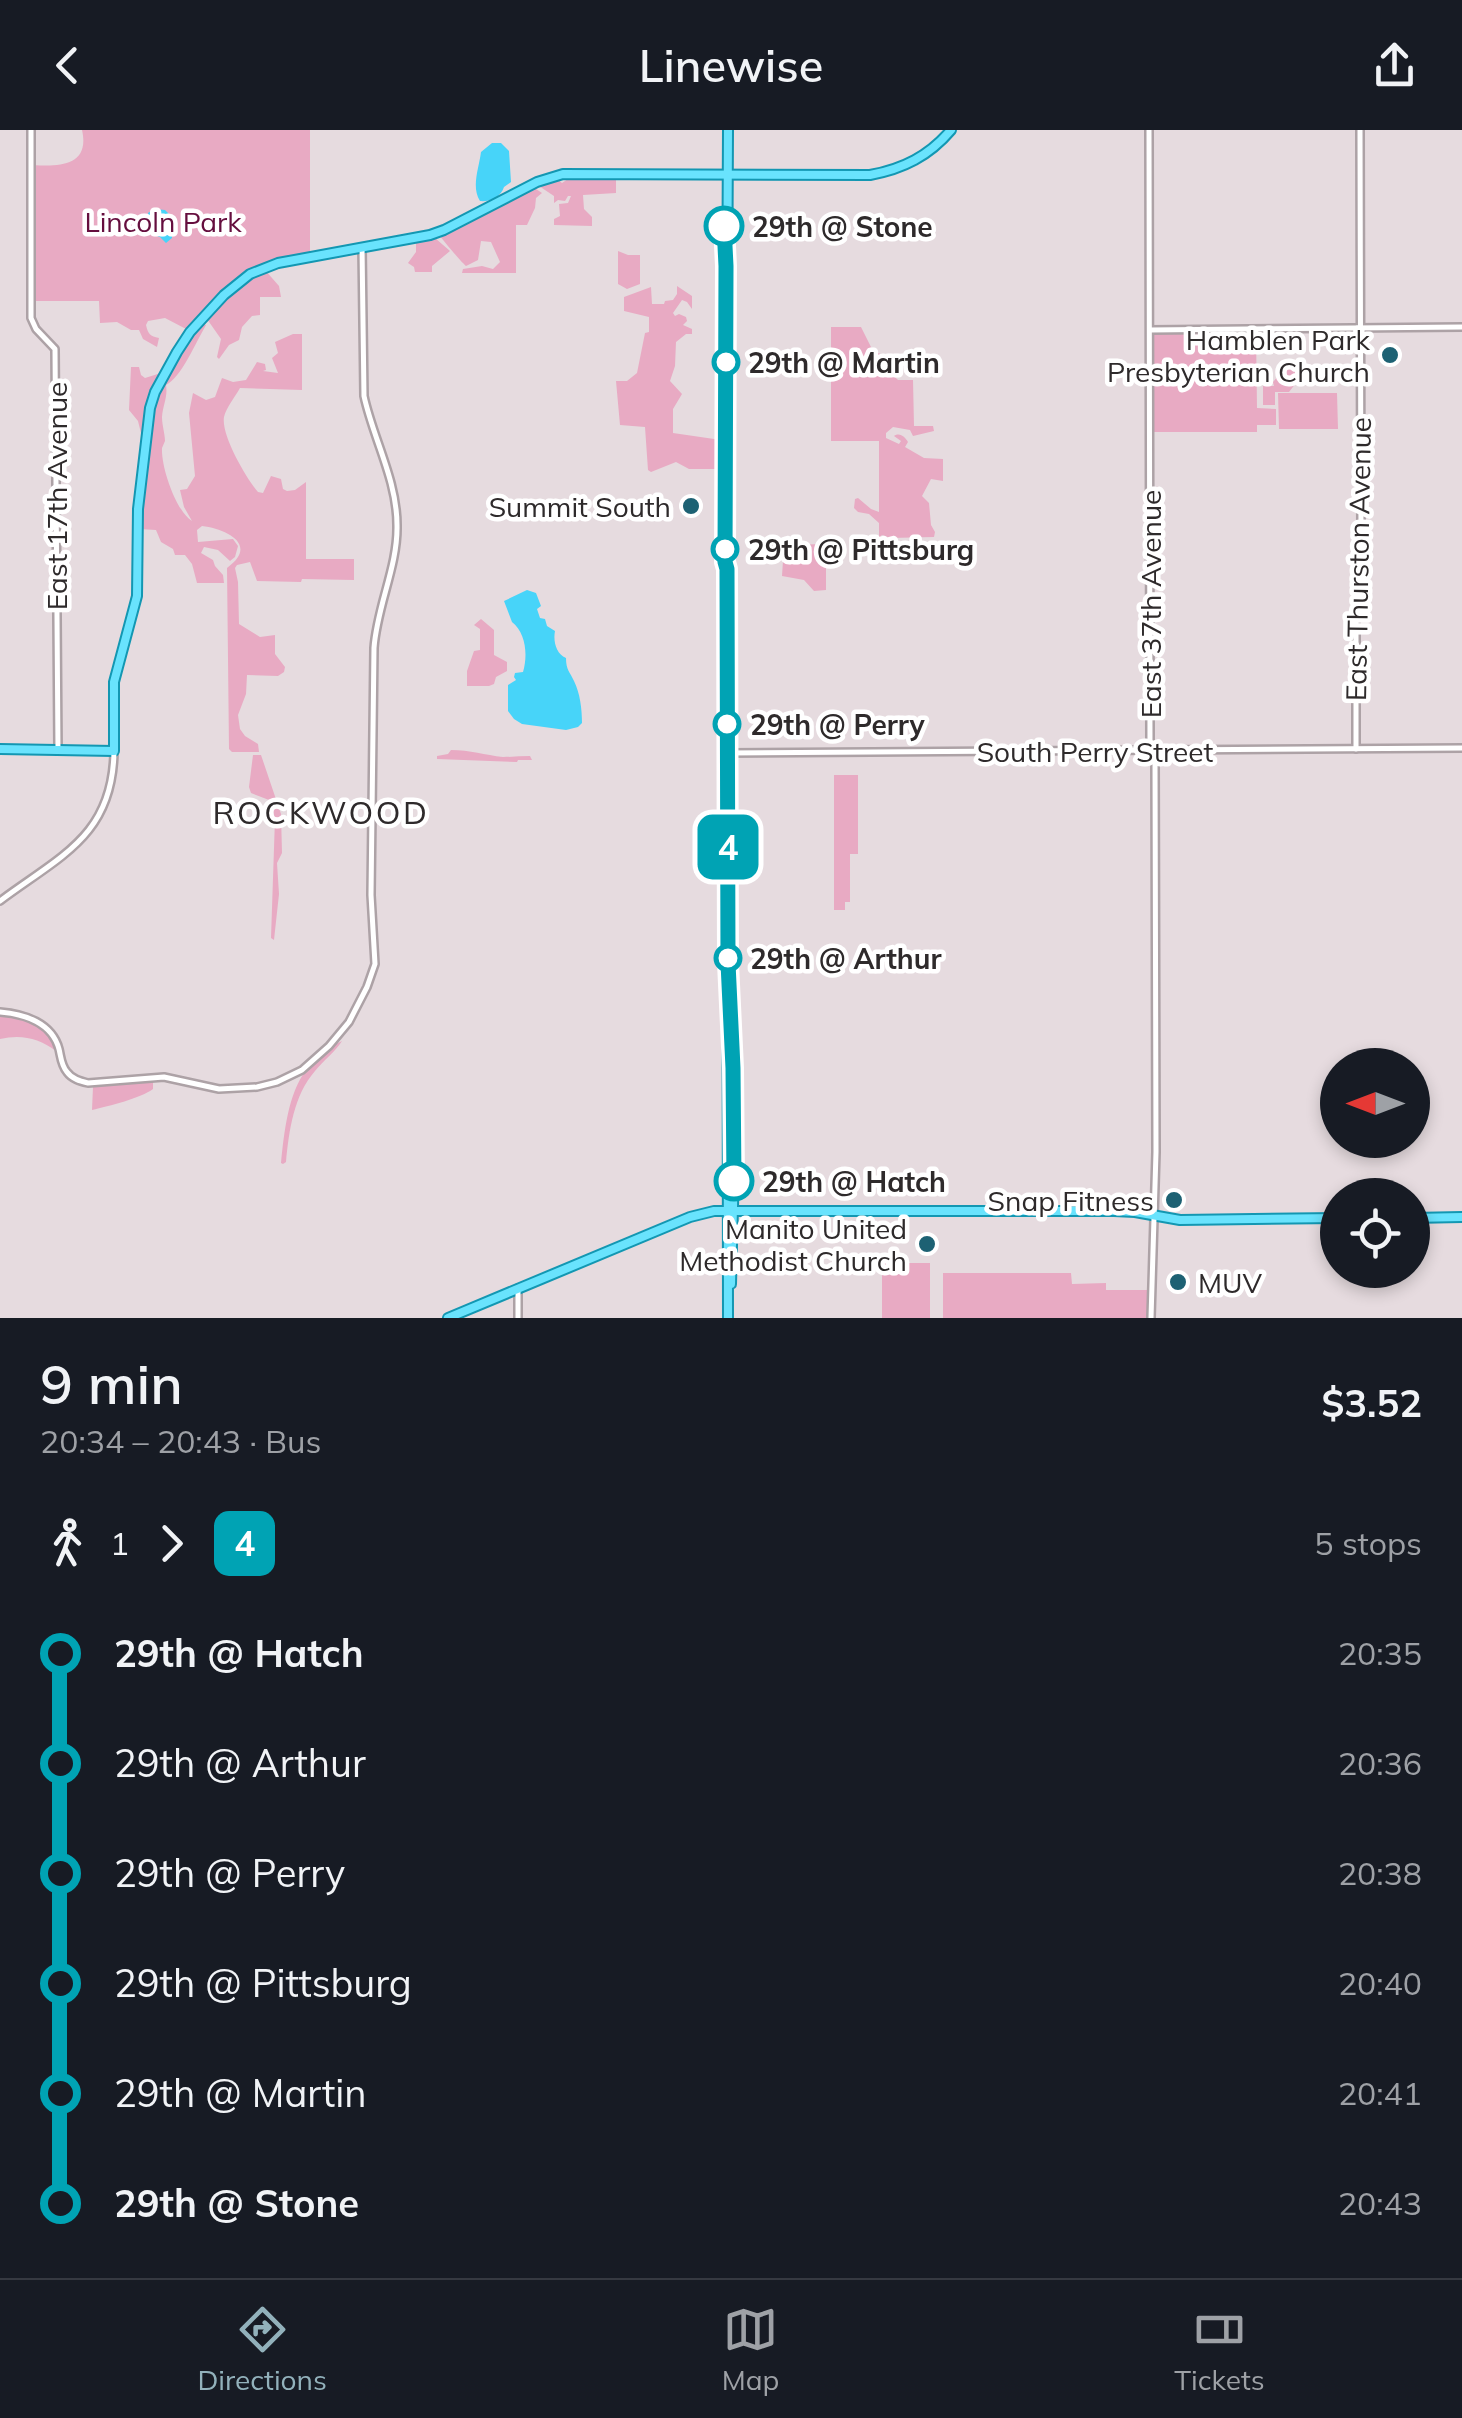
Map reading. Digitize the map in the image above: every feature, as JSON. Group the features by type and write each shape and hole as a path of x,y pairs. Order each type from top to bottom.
{"main road":[{"path":"726,130 725,562 733,1265 728,1318"},
{"path":"0,750 114,751 114,687 137,596 138,509 150,408 155,392 190,332 237,282 278,263 444,230 537,182 563,174 870,175 908,164 929,152 948,130"},
{"path":"448,1318 707,1212 1114,1211 1180,1220 1320,1218"},
{"path":"1430,1218 1462,1218"}],"street":[{"name":"East 17th Avenue","path":"31,130 31,318 55,349 58,750"},
{"name":"East 37th Avenue","path":"1149,130 1150,743 1156,853 1151,1318"},
{"name":"East Thurston Avenue","path":"1356,749 1356,560 1361,537 1360,130"},
{"path":"0,1012 32,1019 48,1028 67,1072 88,1083 164,1077 202,1087 238,1090 276,1082 318,1058 349,1022 374,971 371,907 375,626 398,526 393,490 364,396 362,247"},
{"path":"1149,330 1462,328"},
{"name":"South Perry Street","path":"728,753 1462,748"},
{"path":"0,901 76,844 94,825 112,784 114,751"},
{"path":"518,1288 518,1318"}],"green space":[{"name":"Lincoln Park","path":"82,130 310,130 310,254 251,270 222,293 188,330 165,318 148,321 149,333 159,338 157,347 143,339 139,330 117,322 100,323 99,301 33,301 33,165 63,164 77,157 82,151"},
{"path":"571,177 616,177 616,193 583,195 592,226 554,225 554,219 560,216 559,204 568,203 571,196 554,203 554,196 536,184 556,178 562,183"},
{"path":"531,189 542,193 536,198 527,225 516,225 516,273 462,273 463,269 482,266 493,269 500,262 491,242 481,241 478,260 466,266 440,236"},
{"path":"435,238 450,251 432,266 432,272 415,272 408,263 416,252 416,242"},
{"path":"618,251 640,255 640,284 627,289 618,284"},
{"path":"265,270 279,286 281,297 260,297 260,315 252,316 242,327 239,340 229,345 219,359 221,339 207,319 238,285"},
{"path":"677,286 692,296 692,309 682,300 673,313 686,317 683,325 692,329 692,334 676,342 670,381 682,394 673,409 673,433 721,440 721,469 689,469 676,462 651,472 645,427 620,425 616,381 627,381 637,373 645,333 649,332 649,317 624,311 624,297 651,287 652,304 664,304 673,300"},
{"path":"206,325 188,359 166,385 162,417 164,466 180,508 192,521 180,490 187,489 195,476 189,413 193,393 206,400 215,397 222,378 233,382 246,380 257,362 265,364 263,371 278,373 272,358 278,353 275,342 302,334 302,390 240,388 224,417 226,434 258,492 263,493 271,476 281,479 287,491 306,482 306,559 354,559 354,580 257,581 250,562 235,568 239,624 260,637 275,635 275,654 285,667 278,676 247,675 246,694 238,715 240,729 258,744 259,752 229,749 227,568 236,560 240,545 236,540 221,531 202,526 197,530 198,542 233,539 238,546 230,561 218,550 204,547 201,553 213,560 224,583 197,583 185,555 175,555 173,549 161,542 156,530 139,529 155,400 172,365"},
{"path":"831,327 861,327 873,351 883,355 881,364 898,380 913,380 914,426 933,426 934,431 913,436 910,430 893,427 886,438 899,444 901,441 894,436 900,435 908,442 905,447 924,458 943,459 943,481 931,479 922,496 929,503 934,537 879,538 879,523 854,508 858,498 879,512 879,441 831,441"},
{"path":"1154,333 1256,333 1257,408 1276,409 1276,425 1257,425 1257,432 1152,432"},
{"path":"131,367 139,367 145,378 161,373 147,402 142,437 138,421 129,410"},
{"path":"1286,367 1295,367 1297,374 1291,377 1296,383 1289,392 1275,392 1275,405 1263,405 1263,386 1274,386"},
{"path":"1278,393 1337,393 1338,429 1279,429"},
{"path":"826,544 826,590 814,591 804,580 782,576 784,545"},
{"path":"481,619 494,630 494,655 507,662 507,671 489,686 467,686 474,651 480,650 480,629 474,625"},
{"path":"451,750 503,757 530,756 532,760 437,759"},
{"path":"253,755 261,755 281,814 282,853 277,863 279,894 274,940 271,938 275,818 269,800 251,793"},
{"path":"834,775 858,775 858,854 850,854 850,902 845,902 845,910 834,910"},
{"path":"0,1015 35,1024 47,1034 56,1051 29,1038 0,1039"},
{"path":"342,1041 302,1091 283,1164 288,1114 295,1090 306,1070"},
{"path":"153,1080 153,1089 148,1092 92,1110 93,1087"},
{"path":"882,1263 930,1263 930,1318 882,1318"},
{"path":"943,1273 1071,1273 1072,1284 1106,1283 1106,1290 1148,1290 1148,1318 943,1318"}],"water":[{"path":"492,143 501,143 509,151 511,182 495,198 480,201 476,184 481,152"},
{"path":"165,210 172,217 172,238 166,243 145,232 148,213"},
{"path":"527,590 536,593 540,618 555,631 556,647 566,658 580,701 582,723 578,727 566,730 522,724 508,711 508,685 516,680 515,673 523,672 525,652 523,638 504,601"}],"bus line":[{"name":"4","path":"724,226 728,963 732,996 734,1181"}],"place":[{"name":"29th @ Stone","path":"724,226"},
{"name":"Hamblen Park Presbyterian Church","path":"1390,355"},
{"name":"29th @ Martin","path":"726,362"},
{"name":"Summit South","path":"691,506"},
{"name":"29th @ Pittsburg","path":"725,549"},
{"name":"29th @ Perry","path":"727,724"},
{"name":"29th @ Arthur","path":"728,958"},
{"name":"29th @ Hatch","path":"734,1181"},
{"name":"Snap Fitness","path":"1174,1200"},
{"name":"Manito United Methodist Church","path":"927,1244"},
{"name":"MUV","path":"1178,1282"}],"district":[{"name":"ROCKWOOD","path":"321,812"}]}
